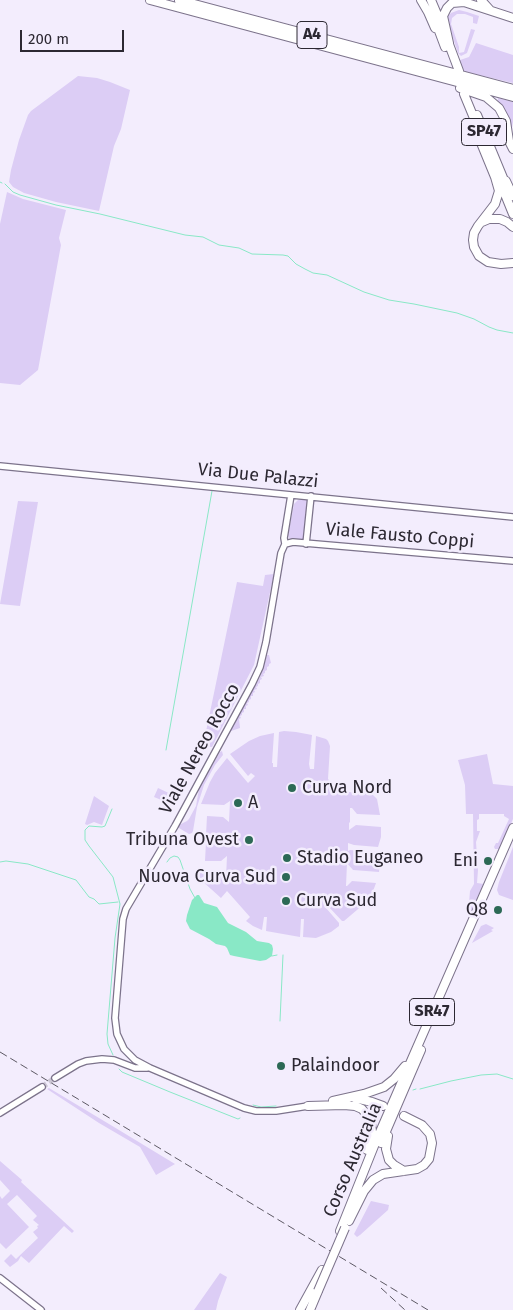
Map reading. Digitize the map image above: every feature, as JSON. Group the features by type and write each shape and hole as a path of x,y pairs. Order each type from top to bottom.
{"highway":[{"name":"A4","path":"150,0 513,97"},
{"name":"A4","path":"180,0 496,85 513,87"},
{"path":"421,0 448,52"},
{"path":"427,0 457,70 444,16 449,5 464,2 513,18"},
{"path":"431,0 449,43"},
{"path":"481,0 492,11"},
{"name":"A4","path":"373,60 401,71 470,91 489,100 499,108 506,121 513,149"},
{"name":"SP47","path":"513,203 467,95 474,118 513,214"},
{"path":"474,118 479,138 495,177 498,190 495,204 475,230 474,247 482,259 491,263 513,262"},
{"path":"513,130 513,137"},
{"path":"499,169 513,196"},
{"path":"480,223 497,218 505,220 513,227"},
{"name":"Corso Australia","path":"310,1310 376,1141 513,828"},
{"name":"Corso Australia","path":"304,1310 412,1074 513,840"},
{"path":"308,1106 348,1098 378,1089 391,1082 400,1073 420,1040"},
{"path":"405,1172 389,1160 386,1149 388,1136 412,1074"},
{"path":"348,1098 365,1100 383,1106"},
{"path":"308,1106 355,1106 366,1112 372,1128 371,1138 354,1197"},
{"path":"342,1229 364,1191 373,1180 383,1174 417,1169 427,1162 431,1155 432,1143 430,1134 424,1127 404,1116"},
{"path":"300,1310 322,1270"}],"street":[{"name":"Via Due Palazzi","path":"0,466 513,517"},
{"name":"Viale Nereo Rocco","path":"291,494 284,538 286,544 281,553 260,667 174,826 126,909 115,1018 117,1034 124,1049 135,1060 150,1068 244,1108 256,1111 276,1111 308,1106"},
{"path":"306,544 311,496"},
{"name":"Viale Fausto Coppi","path":"286,544 293,542 513,561"},
{"path":"115,1060 122,1056 124,1049"},
{"path":"55,1078 86,1061 102,1058 126,1061 135,1060"},
{"path":"115,1060 128,1066 150,1068"},
{"path":"128,1066 133,1064 135,1060"},
{"path":"0,1113 42,1087"},
{"path":"0,1278 41,1310"}],"shaded area":[{"path":"459,10 479,16 477,24 473,23 473,17 465,14 457,14 452,18 451,24 459,47 459,53 464,52 471,29 475,30 467,53 461,56 458,53 447,20 451,13"},
{"path":"476,43 513,55 513,83 462,71 460,60 469,57"},
{"path":"78,76 97,78 130,90 121,129 114,146 99,211 24,193 13,187 9,182 19,140 28,115"},
{"path":"498,98 513,102 511,132 497,103"},
{"path":"7,192 23,199 66,210 59,238 61,245 38,370 20,385 0,383 0,224"},
{"path":"301,499 307,500 303,540 293,540 288,535 294,504"},
{"path":"18,501 38,502 20,606 0,604"},
{"path":"274,574 254,665 212,747 203,746 237,582 263,586 265,575"},
{"path":"267,655 269,655 271,663 263,674 264,676 261,677 262,679 247,703 246,709 244,709 240,716 240,728 231,731 260,677"},
{"name":"Stadio Euganeo","path":"279,732 312,735 310,769 314,769 316,736 326,739 330,746 328,779 338,791 373,795 377,799 380,815 357,814 350,808 349,830 356,825 381,827 378,847 348,843 348,851 378,852 380,861 379,872 353,870 347,863 346,886 352,881 376,883 372,894 364,904 344,921 328,906 326,908 339,923 339,926 331,932 316,938 303,937 304,919 301,919 300,937 266,931 267,917 264,917 262,930 253,926 246,921 250,917 227,891 221,898 201,880 197,872 220,873 226,878 227,856 221,861 205,861 206,842 218,843 220,846 225,846 228,843 227,833 222,833 218,836 206,835 207,816 223,817 229,822 230,801 224,805 201,804 215,773 227,758 248,783 255,776 251,773 248,776 230,754 249,741 274,733 272,763 273,767 277,767"},
{"path":"222,751 223,755 204,785 197,807 193,831 189,834 179,828 179,825 189,819 196,806 199,789"},
{"path":"487,754 493,784 513,786 513,819 499,849 495,849 494,847 498,843 509,819 504,814 479,814 477,831 480,831 476,842 477,883 484,884 471,916 468,915 470,891 474,884 473,814 466,814 465,785 458,760"},
{"path":"158,788 175,796 171,804 154,797"},
{"path":"94,796 109,806 102,825 94,822 85,824"},
{"path":"513,847 513,900 499,895 497,890"},
{"path":"199,895 204,903 217,907 228,923 246,932 257,941 272,945 272,956 260,961 230,955 225,946 216,944 190,929 186,921 187,915 192,900"},
{"path":"486,924 494,928 491,930 493,931 472,943 481,926"},
{"path":"49,1088 175,1164 156,1175 140,1147 47,1089"},
{"path":"0,1161 74,1231 72,1233 64,1226 29,1263 21,1256 10,1267 4,1261 11,1254 16,1259 38,1238 33,1232 39,1225 33,1220 37,1216 17,1195 7,1204 29,1227 6,1249 0,1243 0,1196 2,1199 10,1191 0,1180"},
{"path":"371,1201 389,1205 388,1210 357,1237 354,1234"},
{"path":"220,1273 227,1277 216,1310 194,1310"}],"waterway":[{"path":"5,184 13,192 20,195 56,205 185,235 203,237 219,245 239,248 252,254 288,256 296,264 313,273 327,275 364,292 389,300 457,313 497,330 513,333"},
{"path":"166,750 212,491"},
{"path":"112,809 105,826 89,826 85,830 85,840 113,877 120,904 115,938 107,1034 108,1044 113,1055"},
{"path":"167,862 174,856 178,857 195,898"},
{"path":"0,862 28,864 76,880 89,897 99,904 118,902"},
{"path":"272,956 277,955"},
{"path":"280,1021 283,955"},
{"path":"119,1069 122,1072 170,1092 238,1119 240,1118"},
{"path":"420,1089 481,1075 497,1074 513,1079"},
{"path":"253,1105 261,1107 276,1106"}],"tunnel":[{"path":"42,1087 55,1078"}],"railway":[{"path":"0,1052 428,1310"},
{"path":"381,1288 405,1310"}],"place":[{"name":"Curva Nord","path":"292,788"},
{"name":"A","path":"238,803"},
{"name":"Tribuna Ovest","path":"249,840"},
{"name":"Stadio Euganeo","path":"287,858"},
{"name":"Eni","path":"488,861"},
{"name":"Nuova Curva Sud","path":"286,877"},
{"name":"Curva Sud","path":"286,901"},
{"name":"Q8","path":"498,910"},
{"name":"Palaindoor","path":"281,1066"}]}
